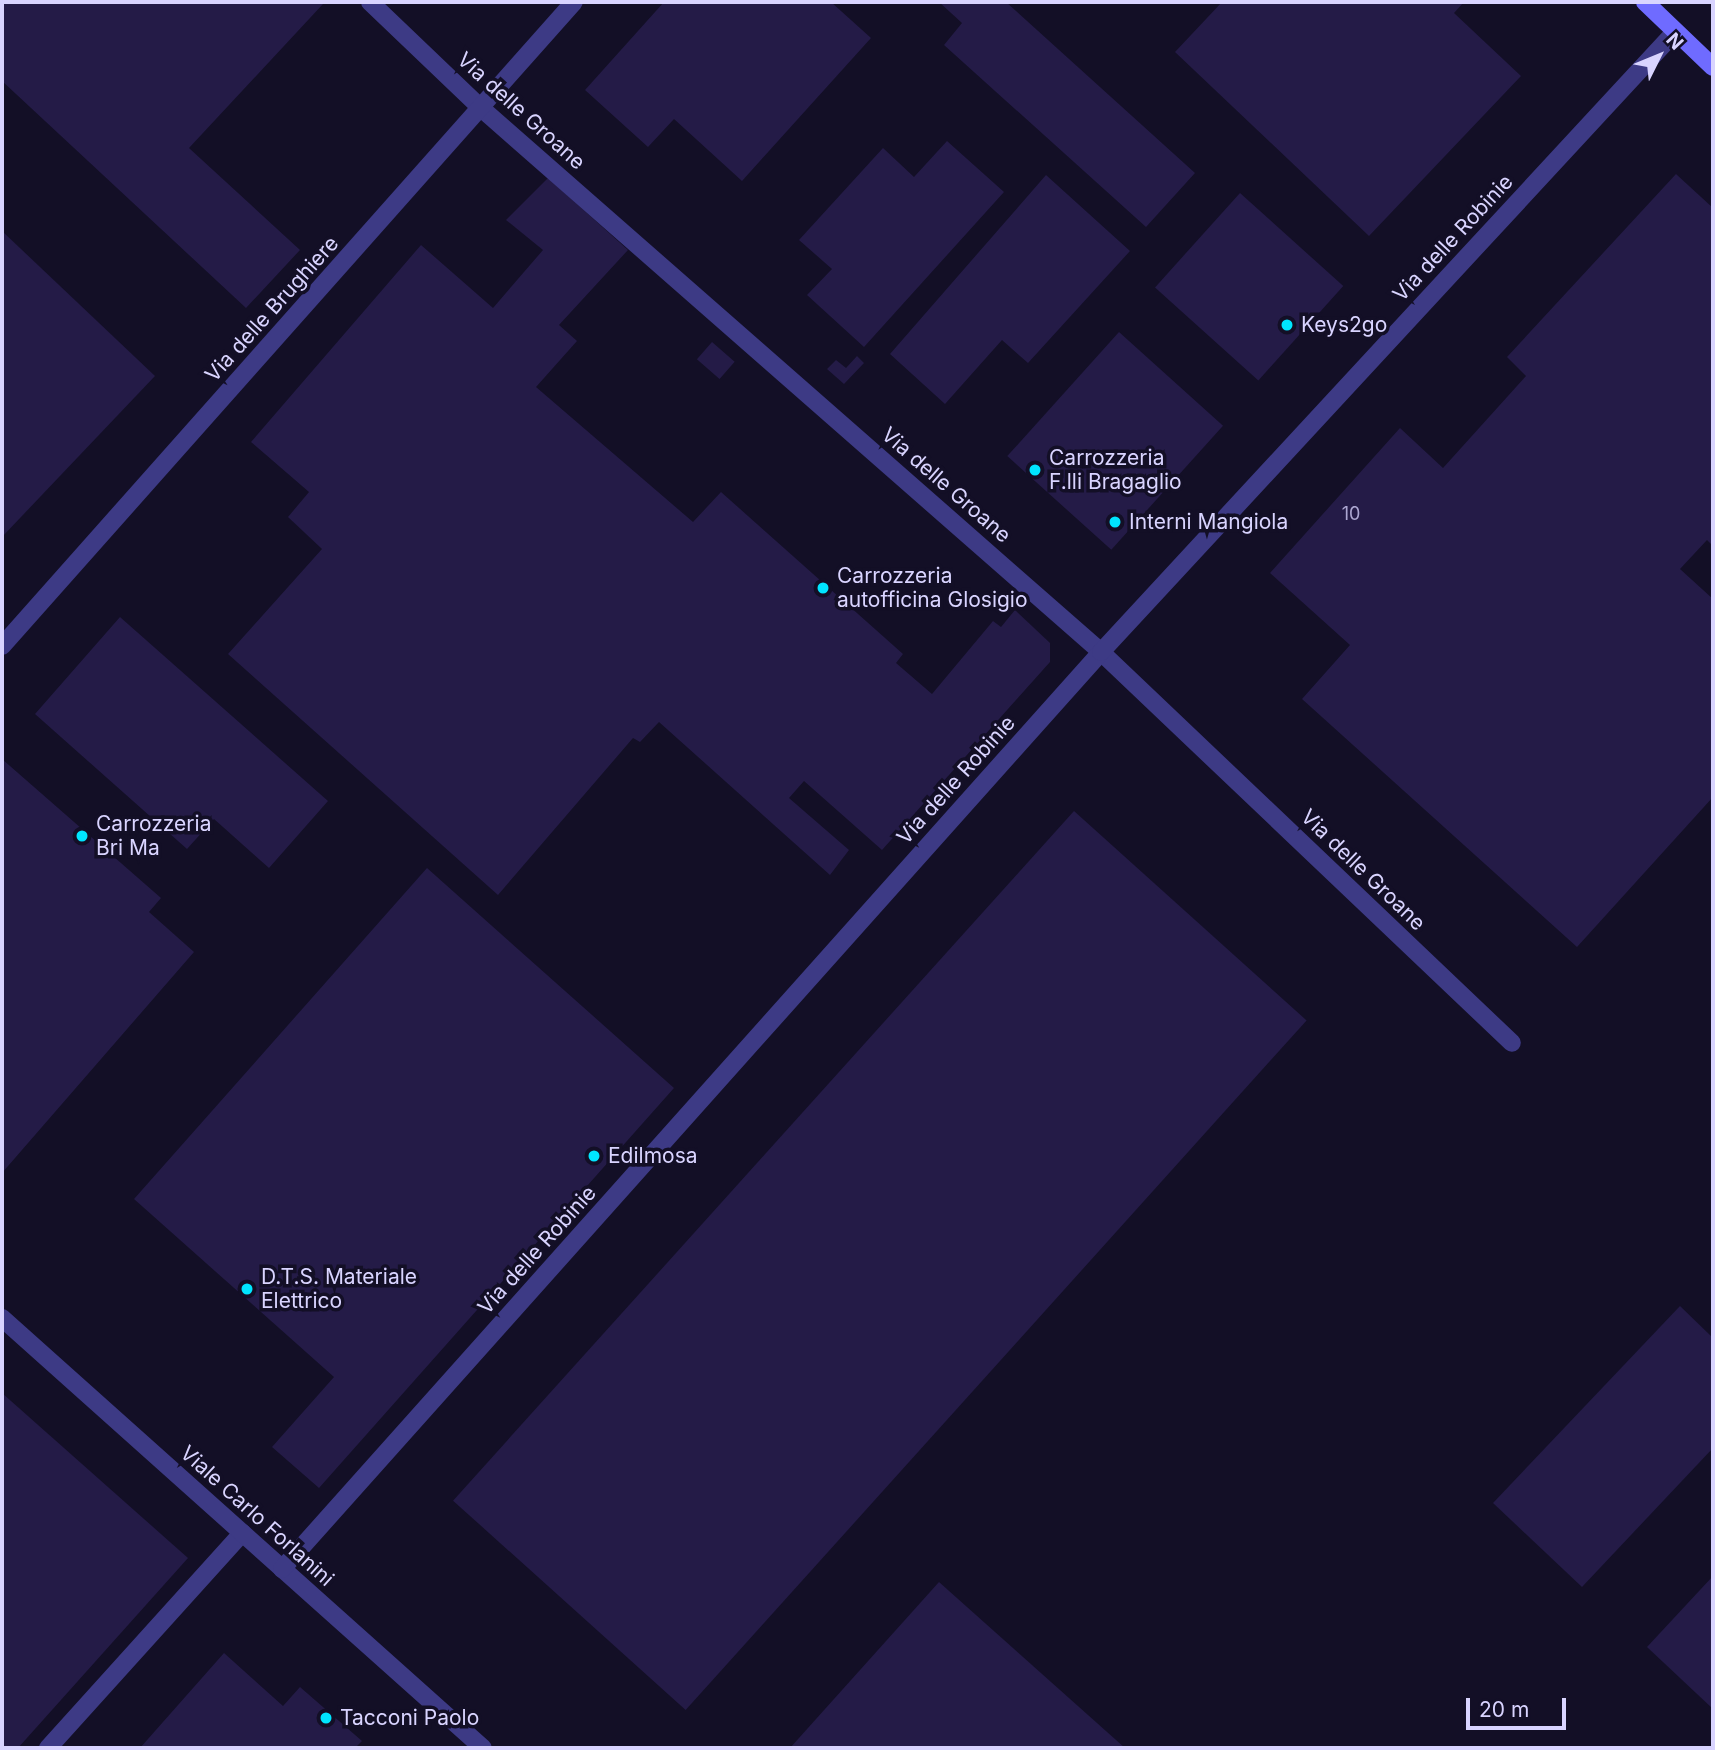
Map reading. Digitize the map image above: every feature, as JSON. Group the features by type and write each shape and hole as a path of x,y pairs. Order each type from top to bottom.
{"street":[{"name":"Via delle Groane","path":"370,2 481,108 1101,652 1512,1043"},
{"name":"Via delle Brughiere","path":"2,646 575,2"},
{"path":"1645,2 1713,67"},
{"name":"Via delle Robinie","path":"282,1569 1101,652 1675,32"},
{"name":"Viale Carlo Forlanini","path":"2,1318 483,1748"},
{"path":"48,1748 242,1533"}],"building":[{"path":"2,2 323,4 189,148 300,250 246,308 2,81"},
{"path":"664,2 831,2 871,38 742,181 674,119 648,147 585,90"},
{"path":"939,2 1006,2 1195,173 1146,227 944,45 962,23"},
{"path":"1222,2 1464,2 1454,13 1521,76 1369,236 1175,52"},
{"path":"947,141 1004,192 864,347 807,295 832,269 799,240 883,148 914,177"},
{"path":"1676,174 1713,208 1713,546 1707,540 1680,569 1713,599 1713,797 1577,947 1302,699 1350,645 1270,573 1400,428 1443,468 1526,376 1507,357"},
{"path":"1046,175 1130,251 1028,363 1002,340 945,404 890,354"},
{"path":"548,178 628,250 559,325 577,341 536,387 693,522 721,492 903,654 896,663 932,694 993,621 1001,627 1015,610 1050,643 1050,662 882,850 804,781 789,798 849,850 830,875 659,722 640,742 633,738 498,895 228,654 322,549 288,517 309,492 251,442 421,245 493,308 543,250 506,220"},
{"path":"1240,193 1343,286 1258,380 1155,287"},
{"path":"2,231 155,376 2,537"},
{"path":"1119,332 1223,426 1111,550 1007,456"},
{"path":"712,342 735,362 720,379 697,359"},
{"path":"857,356 864,363 844,384 827,369 836,360 846,368"},
{"path":"120,617 328,801 269,868 214,819 187,849 35,714"},
{"path":"2,759 161,898 149,912 194,952 2,1173"},
{"path":"1074,811 1307,1020 686,1710 453,1501"},
{"path":"427,868 674,1088 319,1488 272,1447 334,1377 134,1199"},
{"path":"1680,1306 1713,1338 1713,1448 1582,1587 1493,1503"},
{"path":"2,1393 188,1558 18,1748 2,1748"},
{"path":"1713,1576 1713,1709 1647,1647"},
{"path":"939,1582 1125,1748 790,1748"},
{"path":"224,1653 283,1706 300,1687 362,1741 355,1748 140,1748"}],"place":[{"name":"Keys2go","path":"1287,325"},
{"name":"Carrozzeria F.lli Bragaglio","path":"1035,470"},
{"name":"Interni Mangiola","path":"1115,522"},
{"name":"Carrozzeria autofficina Glosigio","path":"823,588"},
{"name":"Carrozzeria Bri Ma","path":"82,836"},
{"name":"Edilmosa","path":"594,1156"},
{"name":"D.T.S. Materiale Elettrico","path":"247,1289"},
{"name":"Tacconi Paolo","path":"326,1718"}]}
